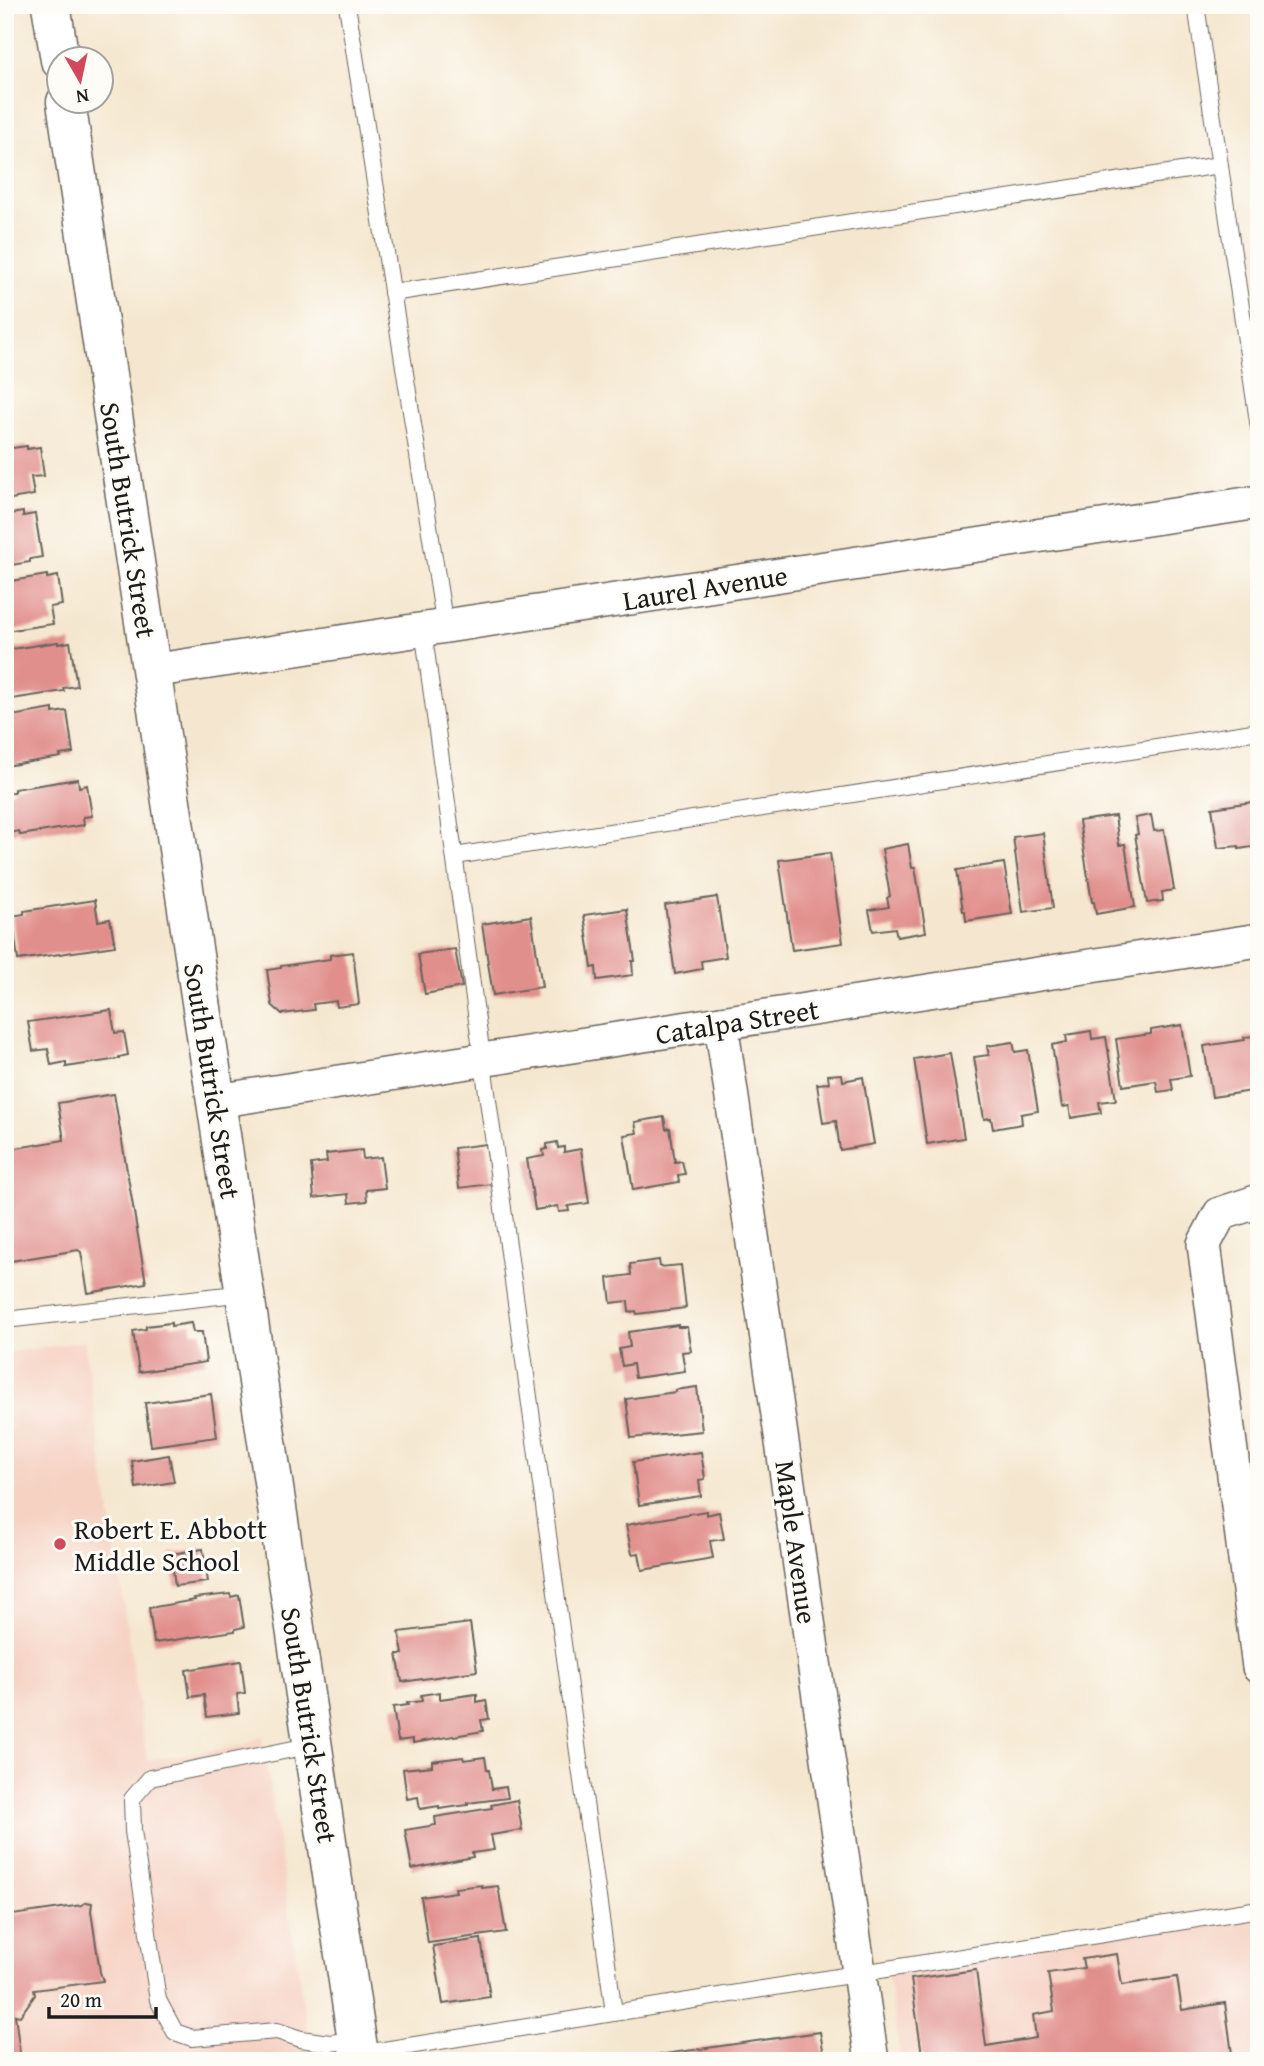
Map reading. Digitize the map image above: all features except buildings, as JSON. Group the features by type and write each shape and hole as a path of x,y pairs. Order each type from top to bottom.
{"street":[{"path":"51,5 58,46"},
{"name":"South Butrick Street","path":"68,116 359,2051"},
{"name":"Laurel Avenue","path":"152,671 1259,502"},
{"name":"Catalpa Street","path":"216,1101 1259,940"},
{"name":"Maple Avenue","path":"721,1023 872,2061"},
{"path":"1259,1201 1220,1214 1204,1244 1259,1667"}],"lane":[{"path":"346,5 392,293 434,628 455,856 614,2013"},
{"path":"1196,5 1259,428"},
{"path":"392,293 1220,165"},
{"path":"455,856 1259,731"},
{"path":"5,1320 244,1293"},
{"path":"313,1745 150,1778 132,1799 133,1831 158,2000 175,2032 192,2038 277,2031 359,2051 614,2013 1259,1909"}],"shaded area":[{"name":"Robert E. Abbott Middle School","path":"84,1341 147,1760 241,1746 262,1736 312,2061 5,2061 5,1353"},
{"path":"1259,1907 1259,2061 901,2061 886,1963"}],"place":[{"name":"Robert E. Abbott Middle School","path":"60,1544"}]}
